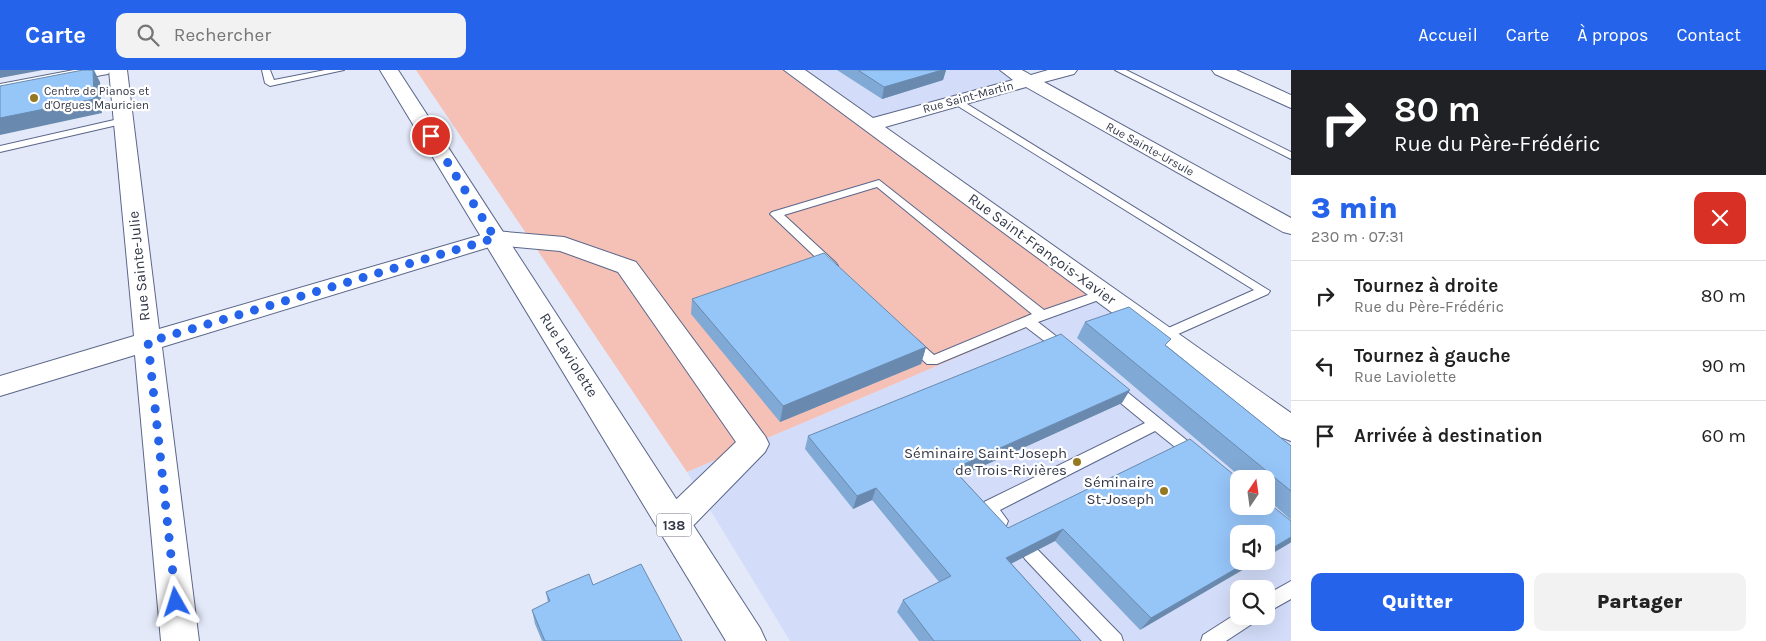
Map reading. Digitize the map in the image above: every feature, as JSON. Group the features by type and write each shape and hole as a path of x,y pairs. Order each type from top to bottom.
{"street":[{"path":"0,90 102,70"},
{"name":"Rue Sainte-Julie","path":"118,70 180,641"},
{"name":"Rue Laviolette","path":"390,70 747,641"},
{"name":"Rue Saint-François-Xavier","path":"793,70 1291,429"},
{"name":"Rue Sainte-Ursule","path":"1009,70 1291,227"},
{"name":"Rue Saint-Martin","path":"869,125 1068,70"},
{"path":"1221,70 1291,102"},
{"path":"0,386 495,238 564,244 627,267 754,444 673,524"}],"lane":[{"path":"266,70 270,84 340,70"},
{"path":"1119,70 1291,156"},
{"path":"956,101 1264,291 1162,336"},
{"path":"0,149 123,121"},
{"path":"840,274 776,214 879,183 1042,315"},
{"path":"903,334 932,361 1042,315 1103,294"},
{"path":"1028,321 1073,358"},
{"path":"1096,376 1209,466"},
{"path":"1013,534 988,508 1156,424"},
{"path":"1031,554 1114,641"},
{"path":"1275,599 1291,589"},
{"path":"1210,641 1235,625"}],"shaded area":[{"path":"416,70 783,70 1097,298 687,472"},
{"path":"792,70 1000,70 1029,86 873,131"},
{"name":"Séminaire Saint-Joseph de Trois‑Rivières","path":"1097,298 1291,434 1291,641 1062,641 999,570 1055,541 1140,630 1243,570 1275,570 1275,525 1266,525 1266,515 1275,515 1275,470 1230,470 1230,481 1001,540 948,482 1122,403 872,501 945,588 919,641 790,641 687,472"}],"building":[{"path":"83,70 93,70 94,99 0,118 0,86"},
{"path":"858,70 942,70 884,87"},
{"path":"824,253 926,347 783,406 692,299"},
{"path":"1129,307 1171,339 1165,345 1291,446 1291,491 1275,478 1275,470 1265,470 1085,322"},
{"name":"Séminaire St-Joseph","path":"1061,334 1130,390 953,469 1008,528 1190,439 1230,472 1230,515 1275,515 1275,508 1291,521 1291,537 1275,547 1275,525 1230,525 1230,570 1234,570 1151,618 1063,529 1006,558 1081,641 934,641 903,600 951,576 876,488 857,496 808,436"},
{"path":"641,564 682,641 545,641 532,610 550,601 546,592 589,574 593,585"}],"place":[{"name":"Centre de Pianos et d'Orgues Mauricien","path":"34,98"},
{"name":"Séminaire Saint-Joseph de Trois‑Rivières","path":"1077,462"},
{"name":"Séminaire St-Joseph","path":"1164,491"}],"route":[{"path":"176,602 148,342 495,238 431,136"}]}
